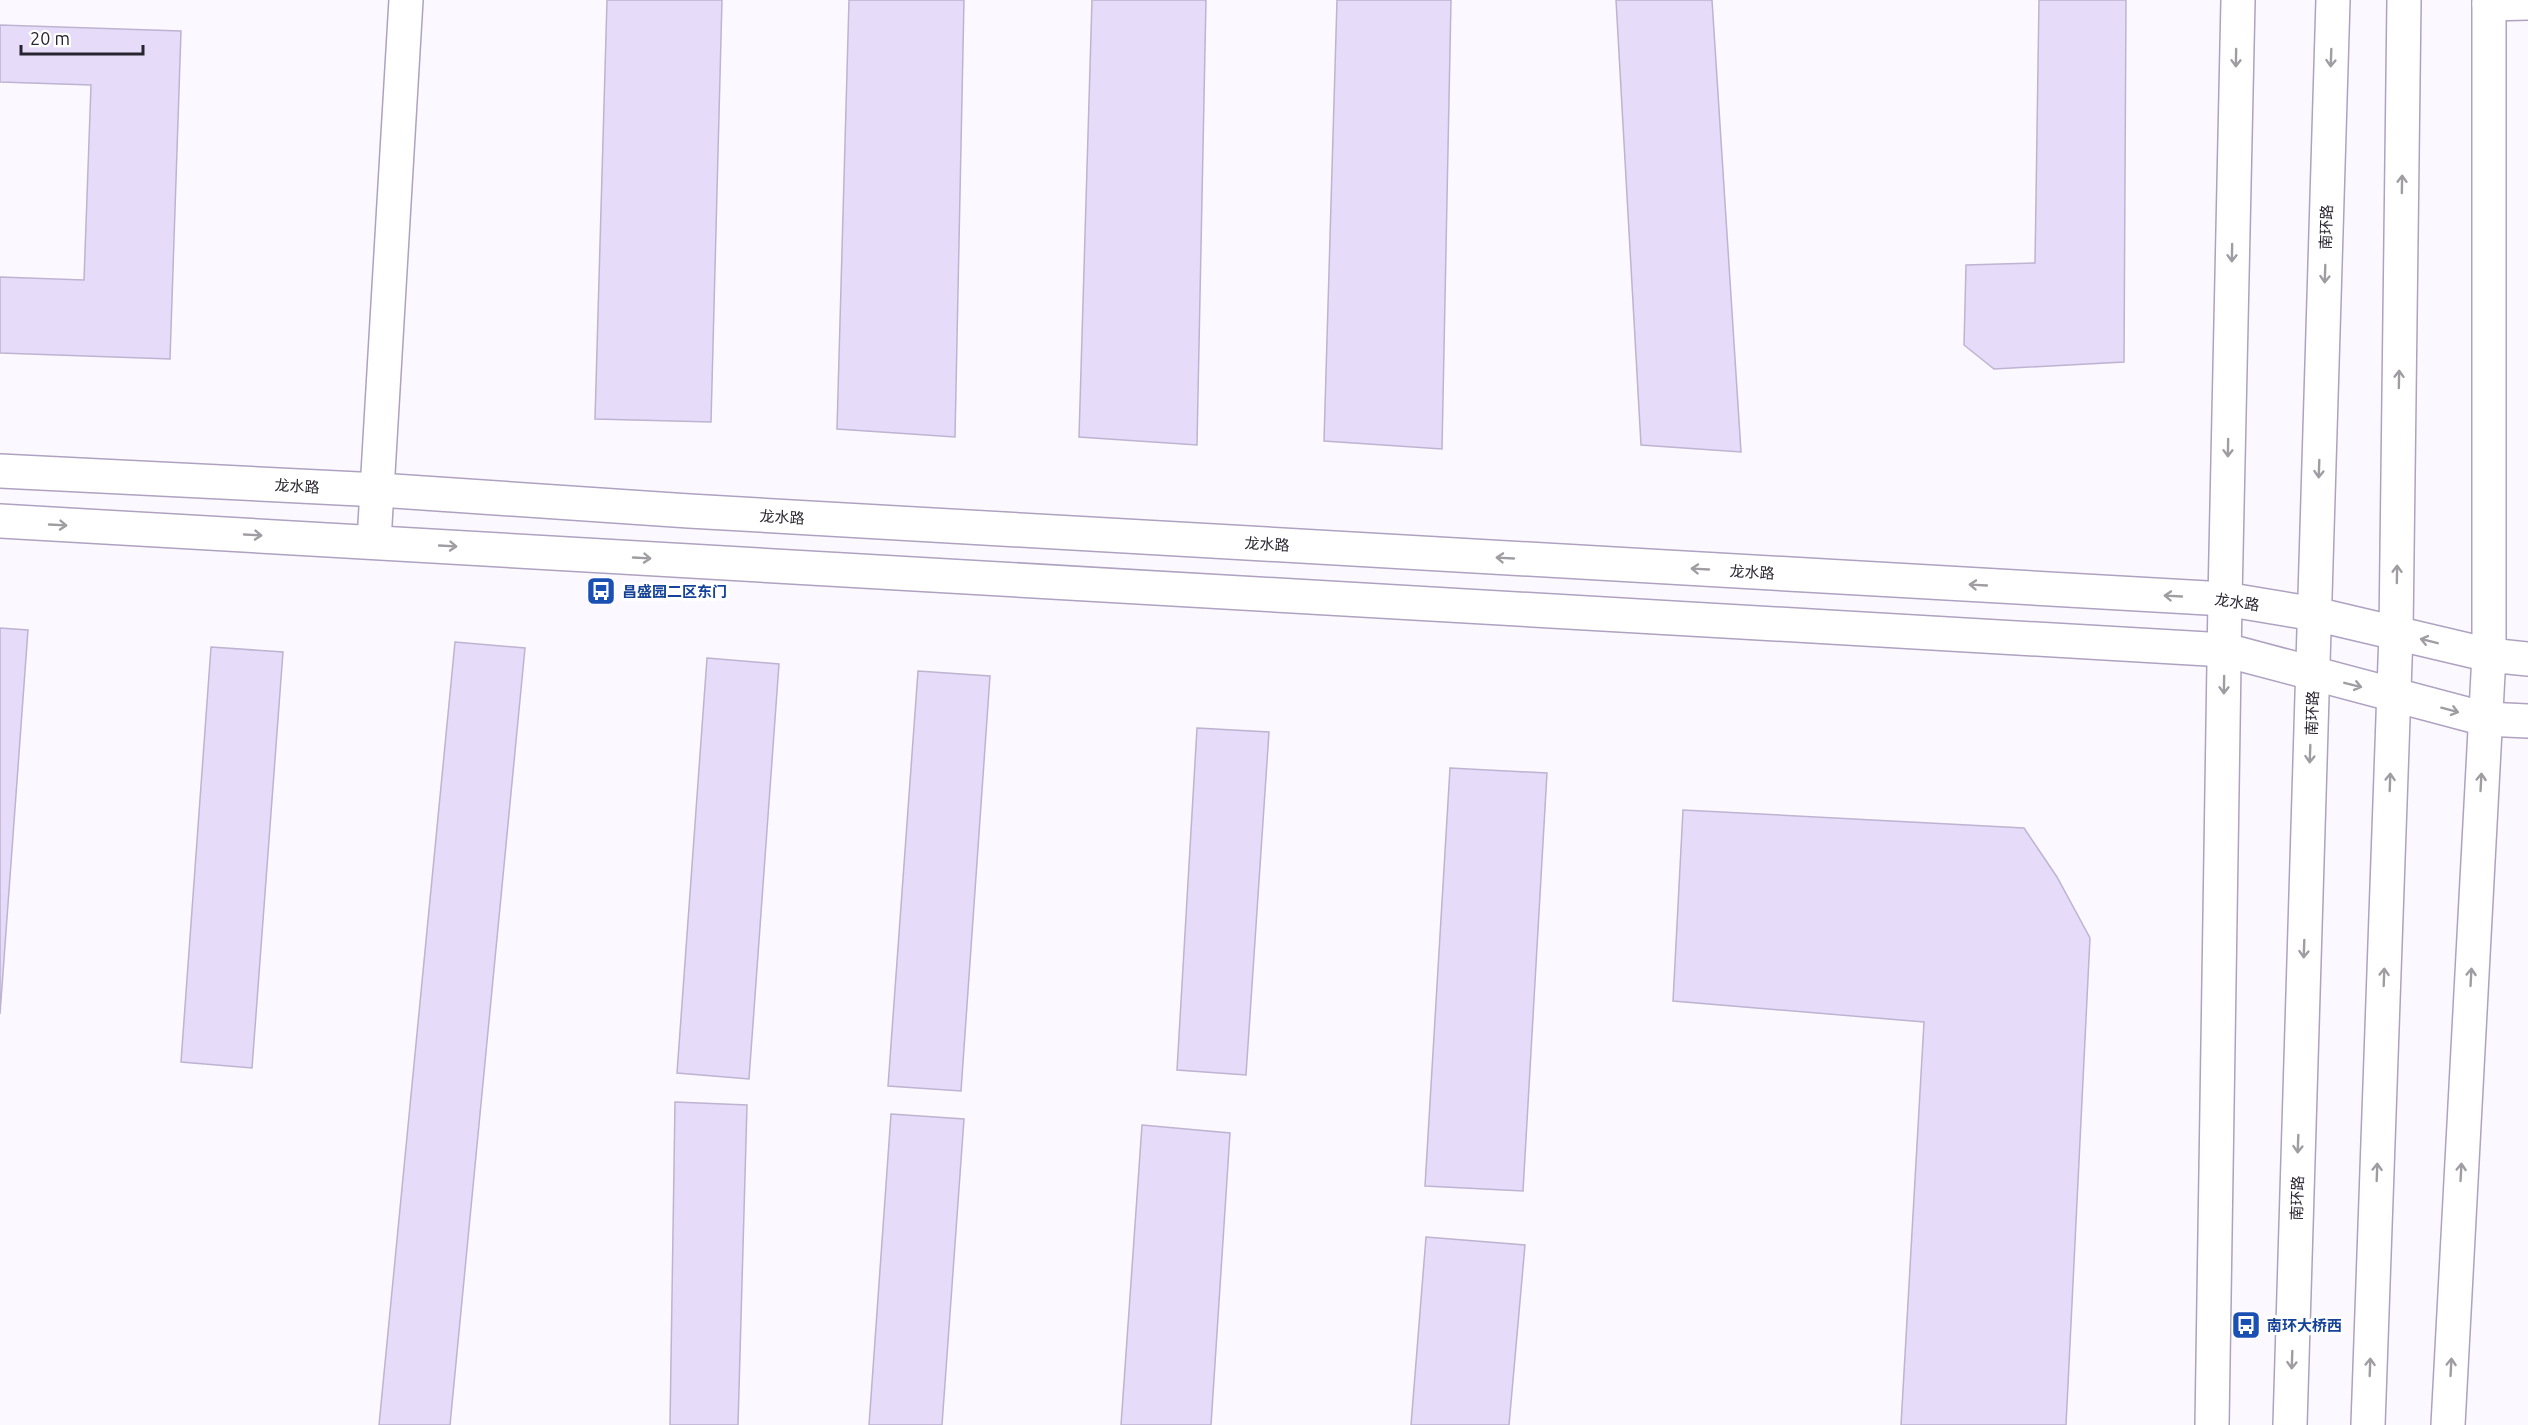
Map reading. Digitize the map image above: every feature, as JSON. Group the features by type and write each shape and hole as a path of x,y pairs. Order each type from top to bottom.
{"street":[{"path":"374,541 379,490 406,0"},
{"path":"2212,1425 2225,598 2238,0"},
{"name":"南环路","path":"2290,1425 2333,0"},
{"path":"2368,1425 2396,633 2404,0"},
{"path":"2448,1425 2489,655 2489,2 2528,3"},
{"name":"龙水路","path":"0,471 379,490 712,513 2225,598 2314,614 2489,655 2528,659"},
{"path":"0,521 2225,650 2485,719 2528,721"}],"building":[{"path":"607,0 722,0 711,422 595,419"},
{"path":"849,0 964,0 955,437 837,429"},
{"path":"1092,0 1206,0 1197,445 1079,437"},
{"path":"1337,0 1451,0 1442,449 1324,441"},
{"path":"1616,0 1712,0 1741,452 1641,445"},
{"path":"2039,0 2126,0 2124,362 1994,369 1964,345 1966,265 2035,263"},
{"path":"0,25 181,31 170,359 0,353 0,277 84,280 91,85 0,82"},
{"path":"0,628 28,630 0,1014"},
{"path":"455,642 525,648 450,1425 379,1425"},
{"path":"211,647 283,652 252,1068 181,1062"},
{"path":"707,658 779,664 749,1079 677,1073"},
{"path":"918,671 990,676 961,1091 888,1086"},
{"path":"1197,728 1269,732 1246,1075 1177,1070"},
{"path":"1450,768 1547,773 1523,1191 1425,1186"},
{"path":"1683,810 2024,828 2057,877 2090,938 2066,1425 1901,1425 1924,1022 1673,1001"},
{"path":"675,1102 747,1105 738,1425 670,1425"},
{"path":"891,1114 964,1119 942,1425 869,1425"},
{"path":"1142,1125 1230,1133 1211,1425 1121,1425"},
{"path":"1426,1237 1525,1245 1509,1425 1411,1425"}],"place":[{"name":"昌盛园二区东门","path":"601,591"},
{"name":"南环大桥西","path":"2246,1325"}]}
